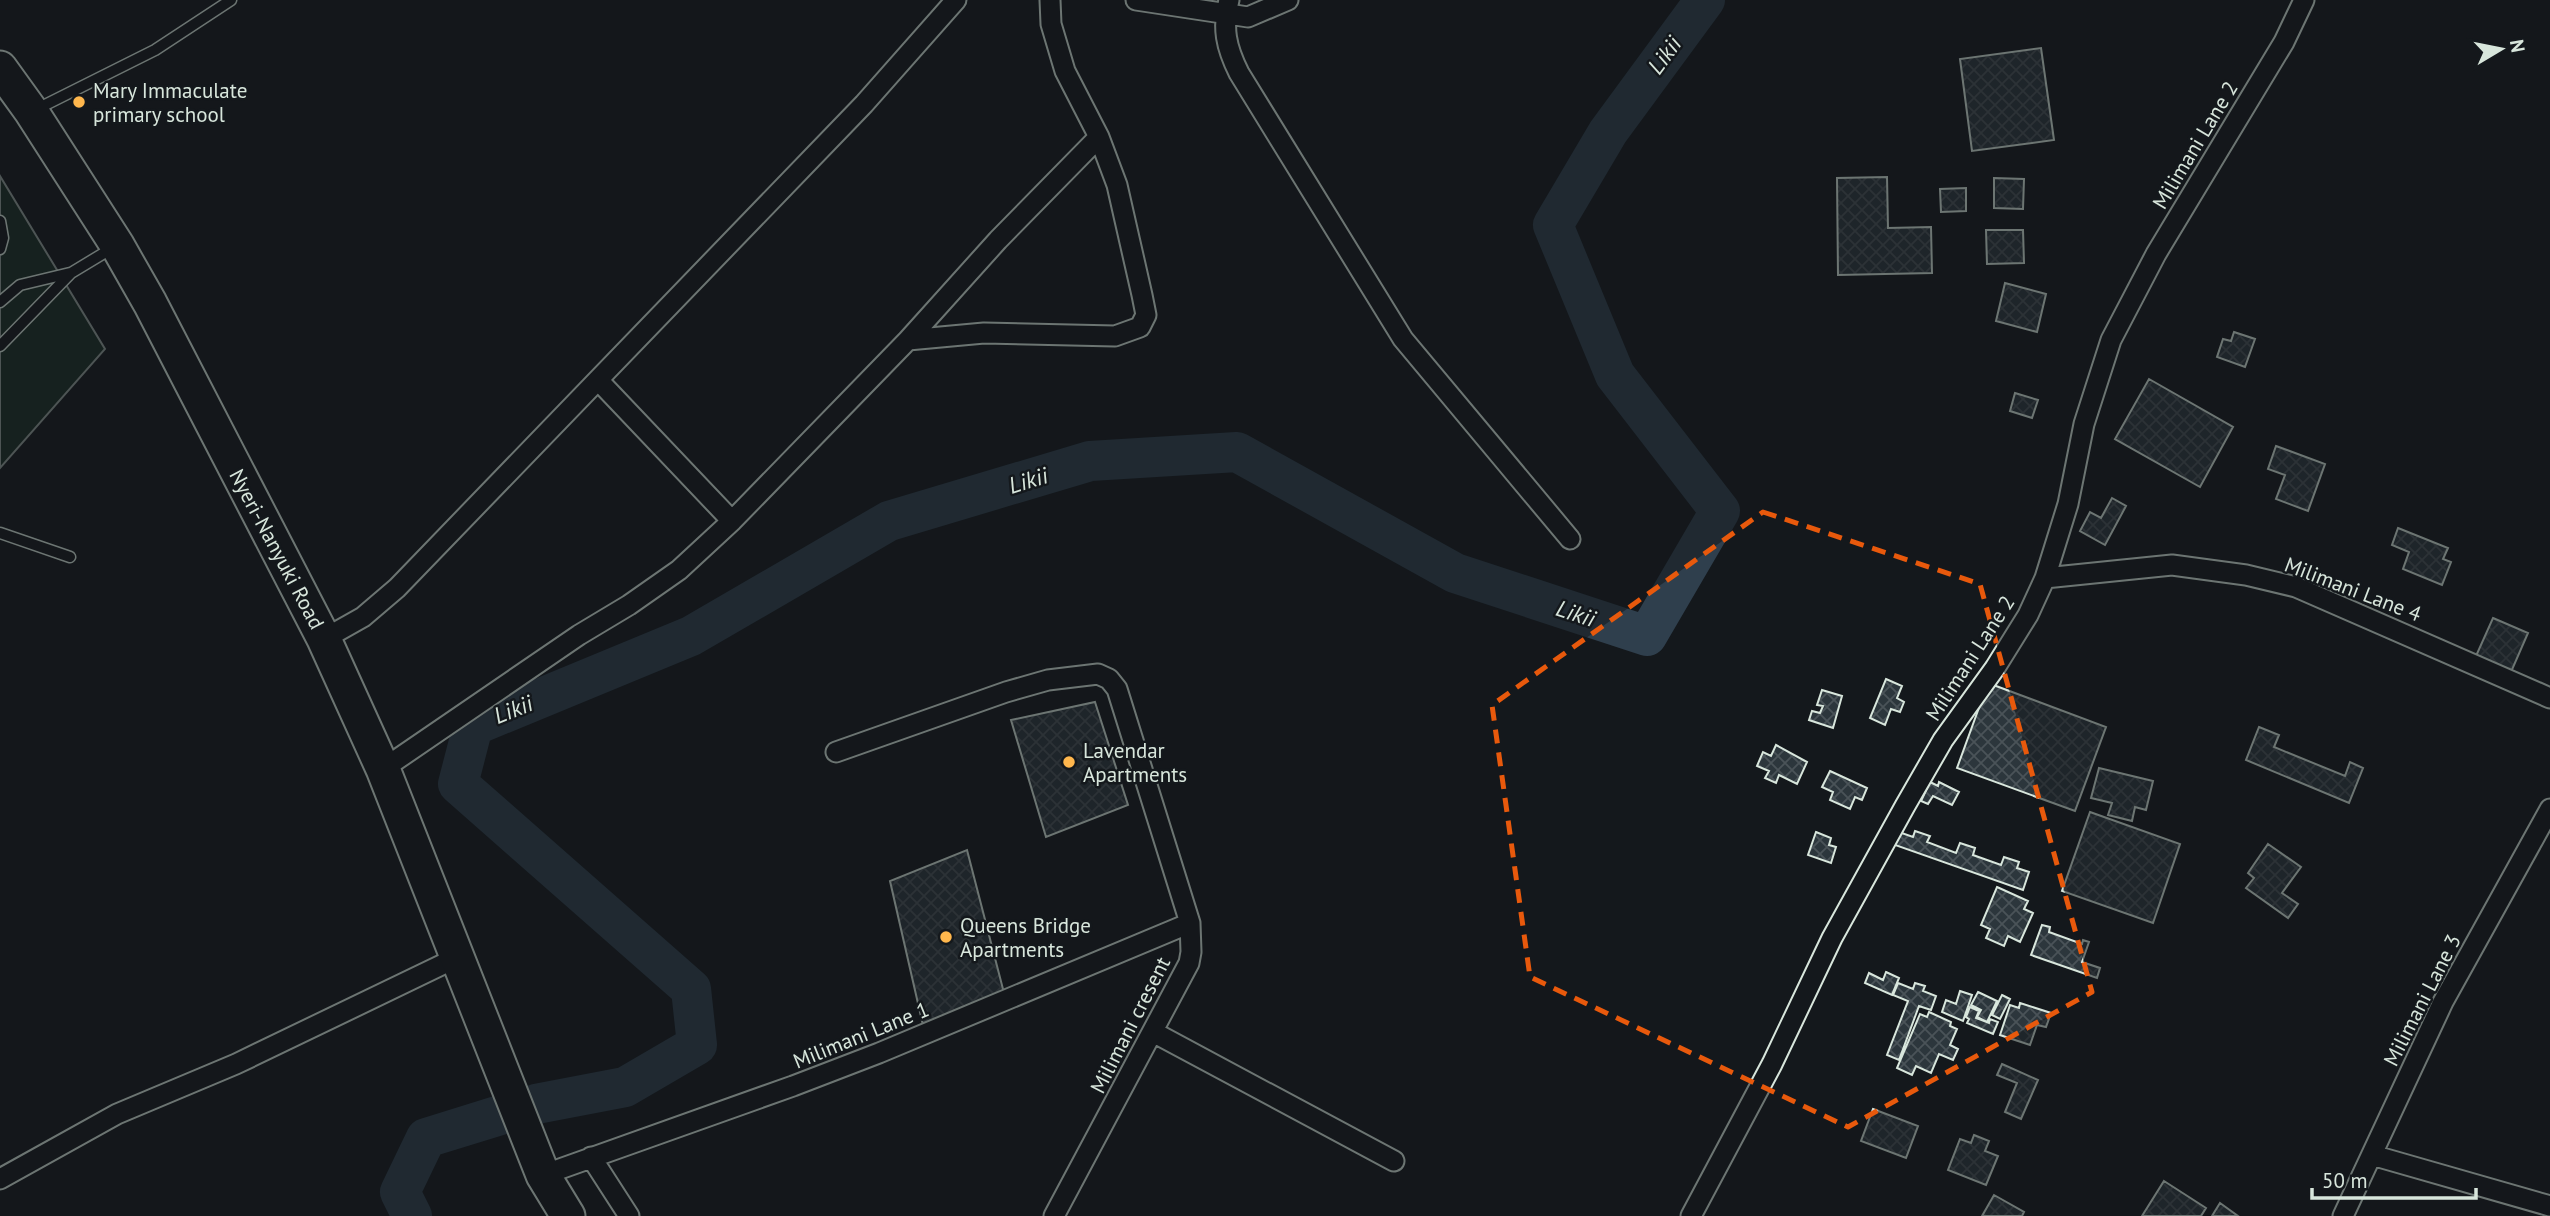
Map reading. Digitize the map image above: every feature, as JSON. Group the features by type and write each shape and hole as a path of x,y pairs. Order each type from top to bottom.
{"highway":[{"name":"Nyeri-Nanyuki Road","path":"0,68 31,111 117,245 171,343 324,639 383,769 543,1175"},
{"path":"543,1175 568,1216"}],"street":[{"path":"324,639 380,604 863,104 956,0"},
{"path":"908,340 984,333 1115,336 1140,327 1146,315 1117,185 1099,137 1065,71 1051,24 1050,0"},
{"path":"1136,0 1227,8 1248,18 1288,0"},
{"name":"Milimani Lane 2","path":"1691,1216 1772,1064 1832,938 1905,806 1943,740 1995,668 2028,615 2045,578 2068,504 2084,424 2111,340 2156,254 2284,42 2304,0"},
{"path":"1227,8 1227,48 1238,73 1403,338 1570,539"},
{"path":"383,769 579,635 629,606 679,569 732,521 908,340 998,240 1099,137"},
{"path":"598,380 732,521"},
{"name":"Milimani Lane 4","path":"2045,578 2172,565 2246,575 2297,587 2550,698"},
{"name":"Milimani cresent","path":"836,752 1006,692 1048,680 1098,674 1109,679 1125,706 1190,923 1191,952 1189,963 1054,1216"},
{"name":"Milimani Lane 3","path":"2343,1216 2443,1002 2550,809"},
{"name":"Milimani Lane 1","path":"543,1175 867,1057 1190,923"},
{"path":"0,1180 117,1114 236,1064 458,957"},
{"path":"1153,1032 1394,1161"},
{"path":"2372,1155 2550,1206"},
{"path":"591,1157 629,1216"}],"lane":[{"path":"31,111 155,50 231,0"},
{"path":"0,222 3,239 0,248"},
{"path":"0,346 71,273 117,245"},
{"path":"0,302 20,285 71,273"},
{"path":"0,533 70,557"}],"highlighted area":[{"path":"1763,512 1980,584 2092,992 1848,1127 1530,977 1492,705"}],"green space":[{"path":"0,176 105,349 0,468"}],"building":[{"path":"2041,48 2054,140 1972,151 1960,59"},
{"path":"1887,177 1888,228 1931,227 1932,273 1838,275 1837,178"},
{"path":"1994,178 2024,179 2023,209 1994,208"},
{"path":"1966,188 1966,211 1941,212 1940,189"},
{"path":"1986,230 2023,230 2024,263 1987,264"},
{"path":"2005,283 2046,294 2037,332 1996,321"},
{"path":"2234,332 2255,339 2245,367 2217,357 2223,339 2231,341"},
{"path":"2149,379 2233,427 2200,487 2115,439"},
{"path":"2015,393 2038,400 2032,418 2010,411"},
{"path":"2276,446 2325,464 2308,511 2276,499 2285,475 2268,469"},
{"path":"2112,498 2126,506 2105,545 2080,531 2090,512 2101,518"},
{"path":"2398,528 2448,548 2443,559 2451,562 2442,585 2403,569 2409,552 2392,545"},
{"path":"2493,618 2528,633 2511,672 2476,656"},
{"path":"1886,679 1902,686 1897,698 1904,702 1900,712 1891,709 1885,725 1870,718"},
{"path":"1988,683 2106,727 2075,811 1957,768"},
{"path":"1822,690 1842,696 1833,728 1809,720 1812,711 1820,713 1823,706 1817,705"},
{"name":"Lavendar Apartments","path":"1095,702 1128,805 1046,837 1011,720"},
{"path":"2259,727 2279,735 2274,747 2345,776 2350,762 2363,768 2349,803 2246,760"},
{"path":"1776,745 1807,762 1797,784 1779,775 1776,783 1765,778 1769,771 1757,766 1763,752 1771,756"},
{"path":"2099,768 2153,781 2146,810 2135,807 2132,821 2108,815 2112,803 2091,798"},
{"path":"1830,771 1867,788 1862,800 1855,797 1850,809 1830,800 1833,792 1822,787"},
{"path":"1930,782 1938,786 1939,782 1959,792 1952,805 1933,796 1928,804 1921,801"},
{"path":"2090,812 2180,844 2153,923 2062,891"},
{"path":"1915,831 1930,836 1927,842 1956,853 1960,843 1975,848 1973,855 2001,865 2004,857 2019,862 2017,868 2029,872 2023,890 1895,845 1899,832 1913,837"},
{"path":"1816,832 1831,838 1829,845 1836,847 1831,863 1808,855"},
{"path":"2268,844 2301,867 2282,893 2298,904 2288,918 2246,888 2254,878 2248,873"},
{"name":"Queens Bridge Apartments","path":"967,850 1004,993 925,1034 890,881"},
{"path":"1997,887 2028,901 2024,909 2033,913 2020,942 2008,936 2004,946 1986,938 1990,929 1981,925"},
{"path":"2042,925 2050,927 2049,932 2082,944 2083,940 2089,942 2082,962 2100,968 2097,978 2031,955"},
{"path":"1886,972 1899,978 1892,995 1865,983 1869,973 1883,980"},
{"path":"1898,983 1913,989 1915,983 1925,986 1923,991 1936,996 1931,1010 1919,1006 1899,1060 1887,1055 1908,1001 1893,995"},
{"path":"1960,991 1972,995 1963,1021 1942,1012 1946,1000 1956,1004"},
{"path":"1978,992 1997,1001 1987,1022 1977,1017 1981,1010 1971,1005"},
{"path":"2002,995 2010,999 2000,1019 1992,1015"},
{"path":"2020,1003 2051,1013 2046,1027 2037,1025 2030,1045 2000,1035 2010,1005 2019,1008"},
{"path":"1970,1007 1979,1011 1976,1018 1989,1023 1990,1019 1998,1022 1993,1034 1967,1023"},
{"path":"1929,1012 1951,1022 1950,1026 1957,1029 1950,1045 1958,1049 1953,1060 1939,1054 1931,1073 1916,1066 1912,1075 1897,1068 1920,1014 1927,1017"},
{"path":"2002,1064 2038,1080 2021,1119 2005,1112 2017,1083 1997,1075"},
{"path":"1873,1109 1918,1126 1906,1158 1861,1141"},
{"path":"1974,1135 1989,1141 1985,1151 1998,1156 1986,1185 1948,1170 1960,1139 1971,1143"},
{"path":"2164,1181 2206,1208 2201,1216 2142,1216"},
{"path":"1994,1195 2024,1212 2022,1216 1982,1216"},
{"path":"2220,1203 2238,1216 2212,1216"}],"waterway":[{"name":"Likii","path":"412,1216 400,1192 426,1138 536,1104 625,1087 697,1045 691,989 458,784 473,726 691,636 889,521 1090,461 1237,452 1455,573 1647,636 1720,511 1615,375 1553,225 1608,132 1705,0"}],"place":[{"name":"Mary Immaculate primary school","path":"79,102"},
{"name":"Lavendar Apartments","path":"1069,762"},
{"name":"Queens Bridge Apartments","path":"946,937"}]}
